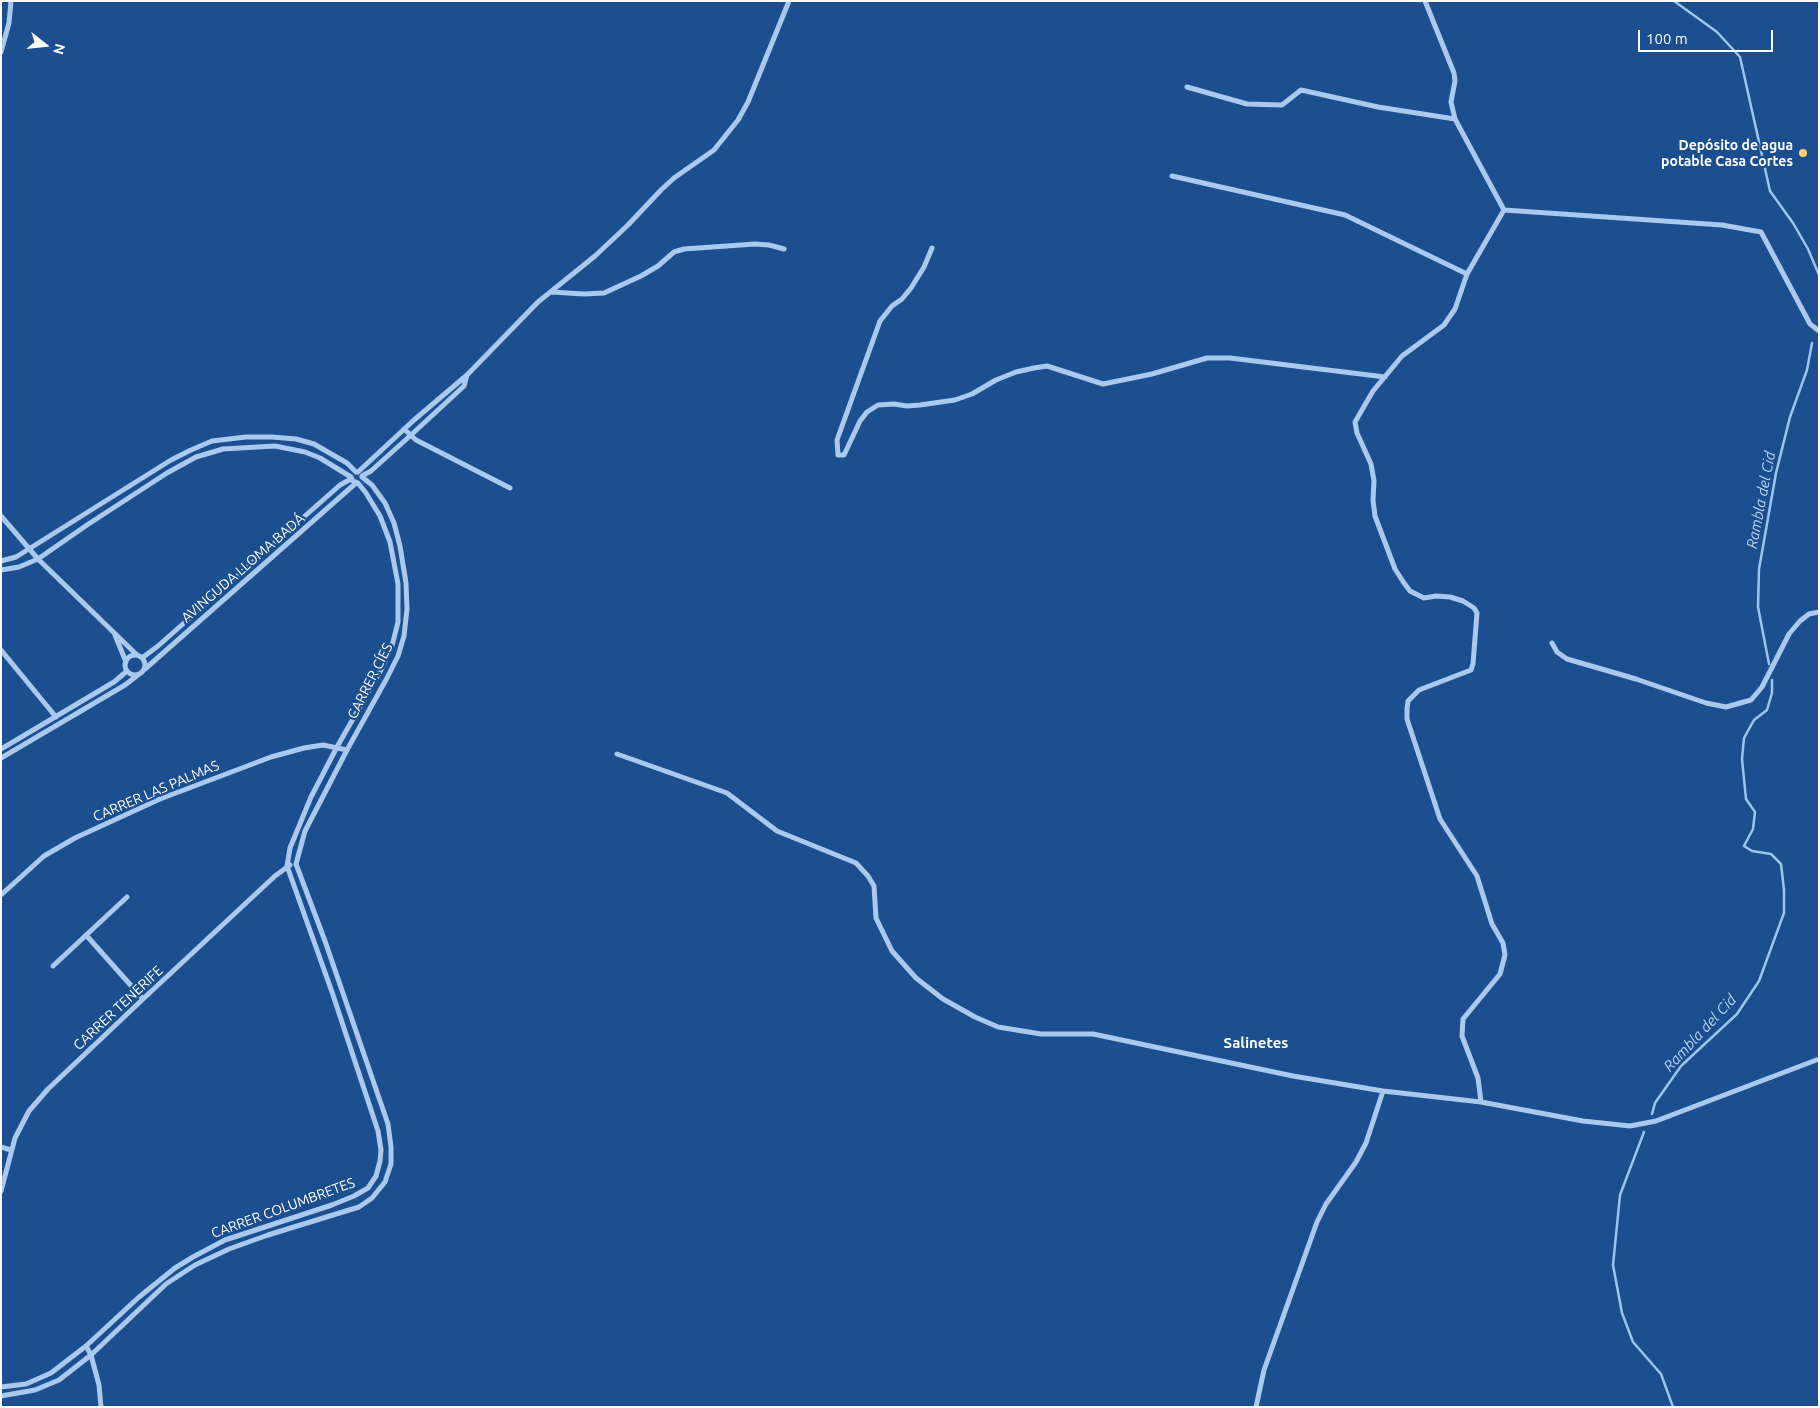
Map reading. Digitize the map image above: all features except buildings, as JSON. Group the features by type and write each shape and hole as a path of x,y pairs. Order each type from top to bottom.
{"street":[{"path":"1,52 9,23 11,1"},
{"path":"464,377 464,386 371,471 360,474 352,474 354,480 360,482 360,474 404,429 464,377 538,302 595,256 668,184 714,150 738,120 748,102 789,1"},
{"path":"1425,1 1454,73 1455,81 1451,102 1455,119 1504,210"},
{"path":"1187,87 1247,104 1282,106 1302,90 1378,108 1455,119"},
{"path":"1172,176 1346,215 1468,274"},
{"path":"1481,1102 1478,1078 1462,1036 1463,1019 1500,974 1505,955 1503,943 1492,924 1477,876 1440,819 1407,719 1408,701 1419,690 1470,670 1473,664 1477,613 1469,604 1450,597 1436,596 1424,598 1410,591 1395,569 1383,540 1374,508 1374,481 1371,464 1357,433 1355,422 1362,408 1384,377 1402,356 1444,326 1455,309 1468,274 1504,210"},
{"path":"1504,210 1722,225 1761,232 1810,324 1819,331"},
{"path":"551,292 604,293 641,276 658,266 674,252 684,249 755,244 784,249"},
{"path":"932,248 924,267 911,288 880,321 837,440 838,455 844,455 860,421 867,412 878,405 894,404 907,406 955,400 972,394 996,380 1034,368 1047,366 1103,384 1152,374 1207,358 1230,358 1384,377"},
{"path":"404,429 416,440 510,488"},
{"name":"CARRER CÍES","path":"1,561 16,557 171,460 212,441 246,437 296,439 314,444 347,463 372,485 385,503 394,523 400,546 406,583 407,609 404,636 398,656 387,678 305,831 296,864"},
{"name":"CARRER CÍES","path":"1,570 19,567 38,559 166,473 196,457 223,449 275,446 306,452 320,458 354,480 366,493 380,516 390,542 398,584 398,622 392,646 382,668 311,797 290,848 287,866"},
{"name":"AVINGUDA LLOMA BADÁ","path":"140,657 158,646 340,485 354,480"},
{"name":"AVINGUDA LLOMA BADÁ","path":"145,669 354,480"},
{"path":"1,516 38,559 145,663 145,669 125,685 1,758"},
{"path":"1552,643 1557,652 1567,659 1636,679 1706,703 1726,707 1751,700 1762,686 1789,634 1809,614 1819,612"},
{"path":"115,635 126,662 127,671 132,675 138,675"},
{"path":"1,650 56,717"},
{"path":"126,662 129,657 140,657"},
{"path":"1,749 114,682 127,671"},
{"name":"CARRER LAS PALMAS","path":"1,895 44,856 75,838 160,799 271,757 304,748 323,745 347,750"},
{"path":"617,754 727,793 777,831 856,864 868,876 874,886 876,918 892,951 916,978 943,999 975,1017 998,1027 1041,1034 1094,1034 1293,1076 1382,1091 1481,1102 1583,1121 1630,1126 1656,1121 1819,1059"},
{"path":"287,866 296,864"},
{"name":"CARRER COLUMBRETES","path":"1,1396 35,1390 59,1380 91,1355 166,1284 195,1265 229,1249 268,1235 359,1207 372,1198 385,1182 391,1164 388,1124 325,941 296,864"},
{"name":"CARRER TENERIFE","path":"1,1191 10,1150 28,1111 48,1089 143,998 287,866"},
{"name":"CARRER COLUMBRETES","path":"1,1387 26,1384 51,1373 86,1346 175,1268 192,1257 225,1240 354,1196 368,1188 376,1176 380,1161 378,1131 332,992 287,866"},
{"path":"52,966 126,897"},
{"path":"86,935 143,998"},
{"path":"1256,1407 1264,1370 1317,1222 1326,1204 1344,1182 1362,1149 1382,1091"},
{"path":"1,1147 10,1150"},
{"path":"86,1346 91,1355 99,1386 101,1407"}],"waterway":[{"name":"Rambla del Cid","path":"1674,1 1717,32 1740,57 1770,191 1793,223 1808,249 1819,275"},
{"name":"Rambla del Cid","path":"1769,664 1758,607 1759,569 1776,473 1790,417 1807,370 1812,343"},
{"name":"Rambla del Cid","path":"1652,1114 1655,1103 1681,1066 1737,1014 1759,981 1784,913 1781,864 1771,854 1752,851 1744,846 1753,829 1755,812 1746,799 1742,759 1744,738 1754,720 1767,710 1772,693 1772,680"},
{"name":"Rambla del Cid","path":"1644,1132 1620,1195 1613,1265 1622,1313 1633,1342 1661,1374 1673,1407"}],"place":[{"name":"Depósito de agua potable Casa Cortes","path":"1803,153"}],"district":[{"name":"Salinetes","path":"1256,1043"}]}
